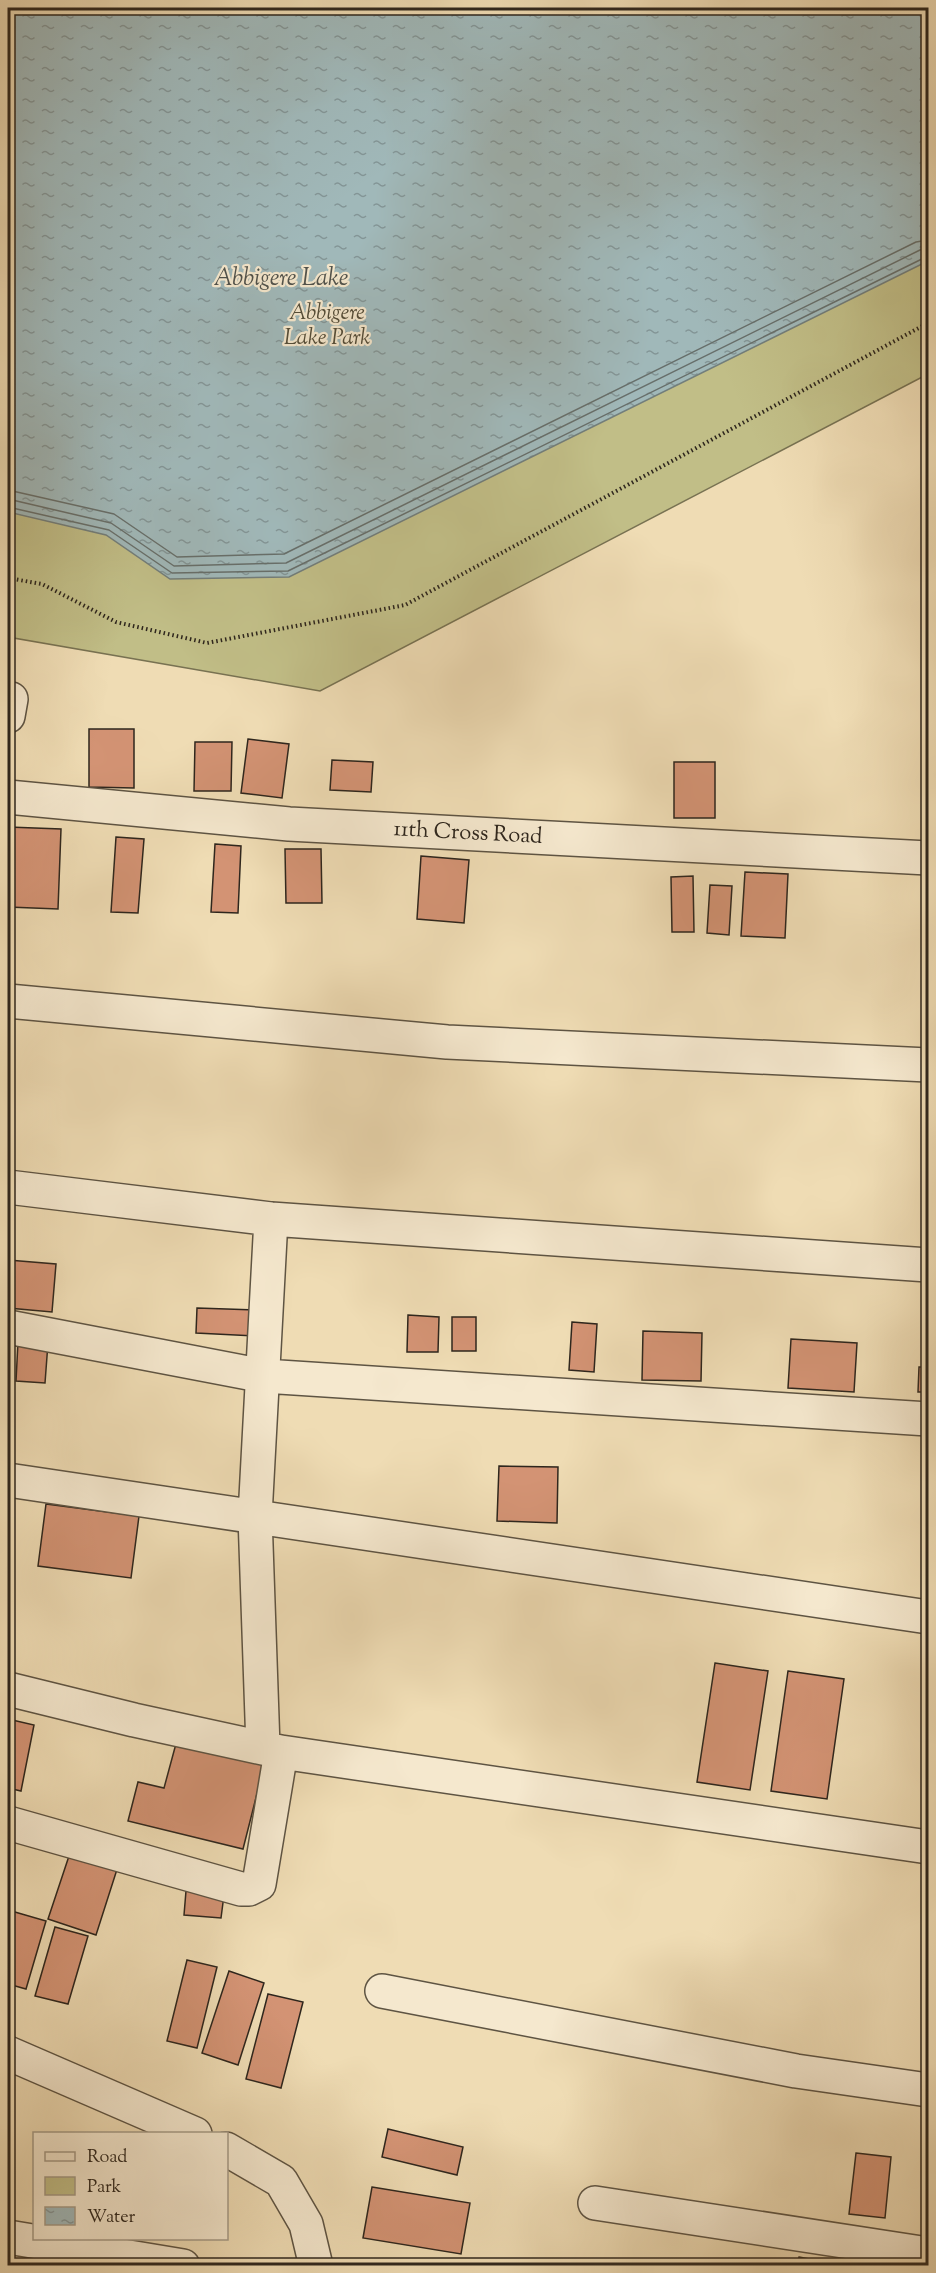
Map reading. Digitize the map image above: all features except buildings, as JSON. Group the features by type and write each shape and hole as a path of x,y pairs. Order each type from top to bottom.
{"street":[{"path":"8,699 11,699 8,716"},
{"name":"11th Cross Road","path":"8,797 289,825 928,858"},
{"path":"8,1001 447,1042 928,1065"},
{"path":"8,1186 270,1219 928,1265"},
{"path":"8,1823 241,1889 259,1884 272,1750 255,1516 264,1376 270,1219"},
{"path":"8,1327 264,1376 928,1419"},
{"path":"8,1480 928,1617"},
{"path":"8,1689 272,1750 928,1847"},
{"path":"381,1991 796,2072 928,2090"},
{"path":"8,2054 193,2132"},
{"path":"228,2150 282,2181 306,2224 316,2265"},
{"path":"595,2203 928,2254"},
{"path":"8,2237 183,2265"}],"path":[{"path":"8,578 42,584 116,622 207,643 405,605 928,323"}],"green space":[{"name":"Abbigere Lake","path":"8,8 928,8 928,374 320,691 8,637"}],"water":[{"name":"Abbigere Lake","path":"8,8 928,8 928,261 289,577 170,579 106,535 8,512"}],"park label":[{"name":"Abbigere Lake Park","path":"327,326"}]}
